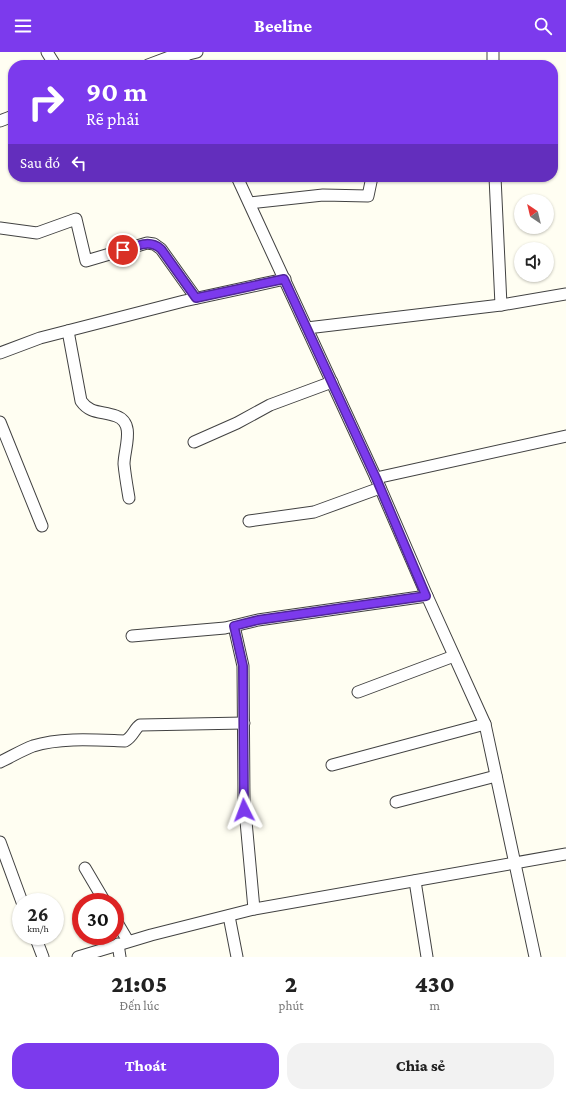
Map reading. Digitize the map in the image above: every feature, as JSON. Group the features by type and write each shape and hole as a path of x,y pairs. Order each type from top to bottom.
{"street":[{"path":"167,60 197,52"},
{"path":"240,182 378,483 426,596 485,724 535,957"},
{"path":"250,203 323,195 368,196 371,182"},
{"path":"495,182 501,305"},
{"path":"0,228 37,233 76,219 86,261 147,243 154,244 161,249 196,298"},
{"path":"0,353 40,338 196,298 284,279"},
{"path":"307,328 501,305 566,294"},
{"path":"68,331 81,401 85,408 91,411 116,416 125,424 128,438 125,466 129,498"},
{"path":"194,442 230,426 270,405 332,382"},
{"path":"0,422 42,526"},
{"path":"249,521 314,512 378,483 566,436"},
{"path":"132,636 234,626 258,620 426,596"},
{"path":"234,626 243,666 244,799 254,909"},
{"path":"358,692 454,656"},
{"path":"0,762 33,746 41,744 82,739 125,741 130,739 140,725 244,723"},
{"path":"332,765 485,724"},
{"path":"396,802 496,776"},
{"path":"0,842 19,893"},
{"path":"124,943 254,909 566,854"},
{"path":"85,868 100,893"},
{"path":"415,881 427,957"},
{"path":"229,916 237,957"},
{"path":"38,945 43,957"},
{"path":"78,957 117,945"},
{"path":"120,957 123,945"}],"route":[{"path":"123,250 147,243 154,244 161,249 196,298 284,279 376,478 426,596 258,620 234,626 243,666 244,683 244,810"}]}
